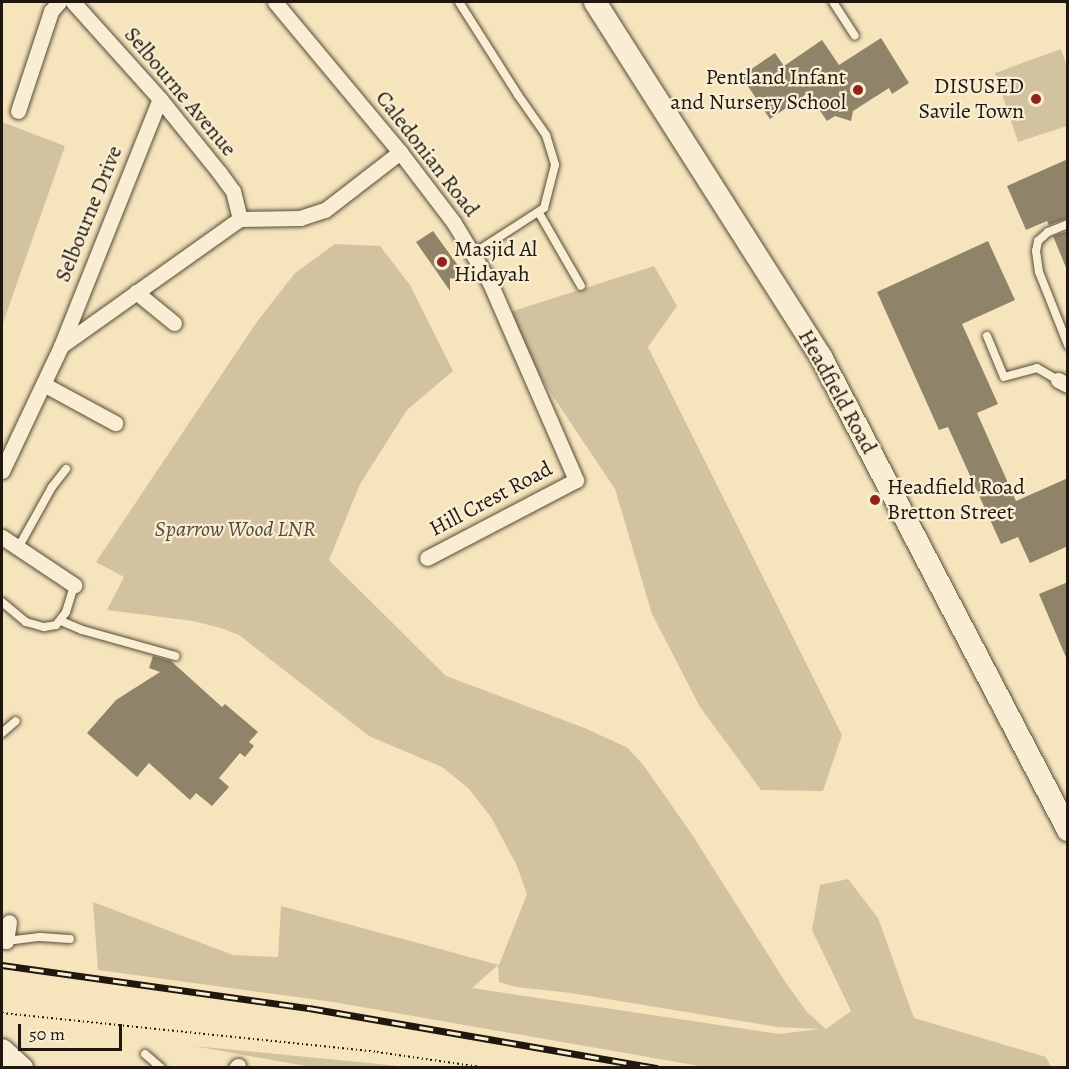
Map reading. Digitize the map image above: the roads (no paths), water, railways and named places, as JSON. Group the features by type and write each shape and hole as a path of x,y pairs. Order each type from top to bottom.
{"street":[{"path":"18,111 51,11 59,2"},
{"name":"Selbourne Avenue","path":"73,2 160,99 233,191 240,219"},
{"name":"Caledonian Road","path":"275,2 400,152 454,223 489,283 576,480"},
{"name":"Headfield Road","path":"595,2 821,357 1068,830"},
{"name":"Selbourne Drive","path":"2,471 45,385 160,99"},
{"path":"61,346 240,219 300,218 325,210 400,152"},
{"path":"136,292 174,323"},
{"path":"45,385 115,423"},
{"name":"Hill Crest Road","path":"427,558 576,480"},
{"path":"2,537 74,585"},
{"path":"4,940 9,922"},
{"path":"2,1050 22,1068"}],"lane":[{"path":"459,2 552,148 555,165 548,200 539,213 473,254"},
{"path":"833,2 855,36"},
{"path":"539,213 581,286"},
{"path":"1068,224 1048,232 1038,241 1036,251 1039,272 1068,345"},
{"path":"987,336 1004,377 1037,368 1063,382"},
{"path":"18,548 52,487 66,469"},
{"path":"61,621 70,602 74,585"},
{"path":"2,602 26,622 44,627 61,621 82,630 175,656"},
{"path":"2,733 16,721"},
{"path":"4,940 40,937 70,939"},
{"path":"145,1054 161,1068"}],"railway":[{"path":"2,965 309,1008 658,1068"}],"place":[{"name":"Pentland Infant and Nursery School","path":"858,90"},
{"name":"DISUSED Savile Town","path":"1036,99"},
{"name":"Masjid Al Hidayah","path":"442,262"},
{"name":"Headfield Road Bretton Street","path":"875,500"}],"park label":[{"name":"Sparrow Wood LNR","path":"235,530"}]}
